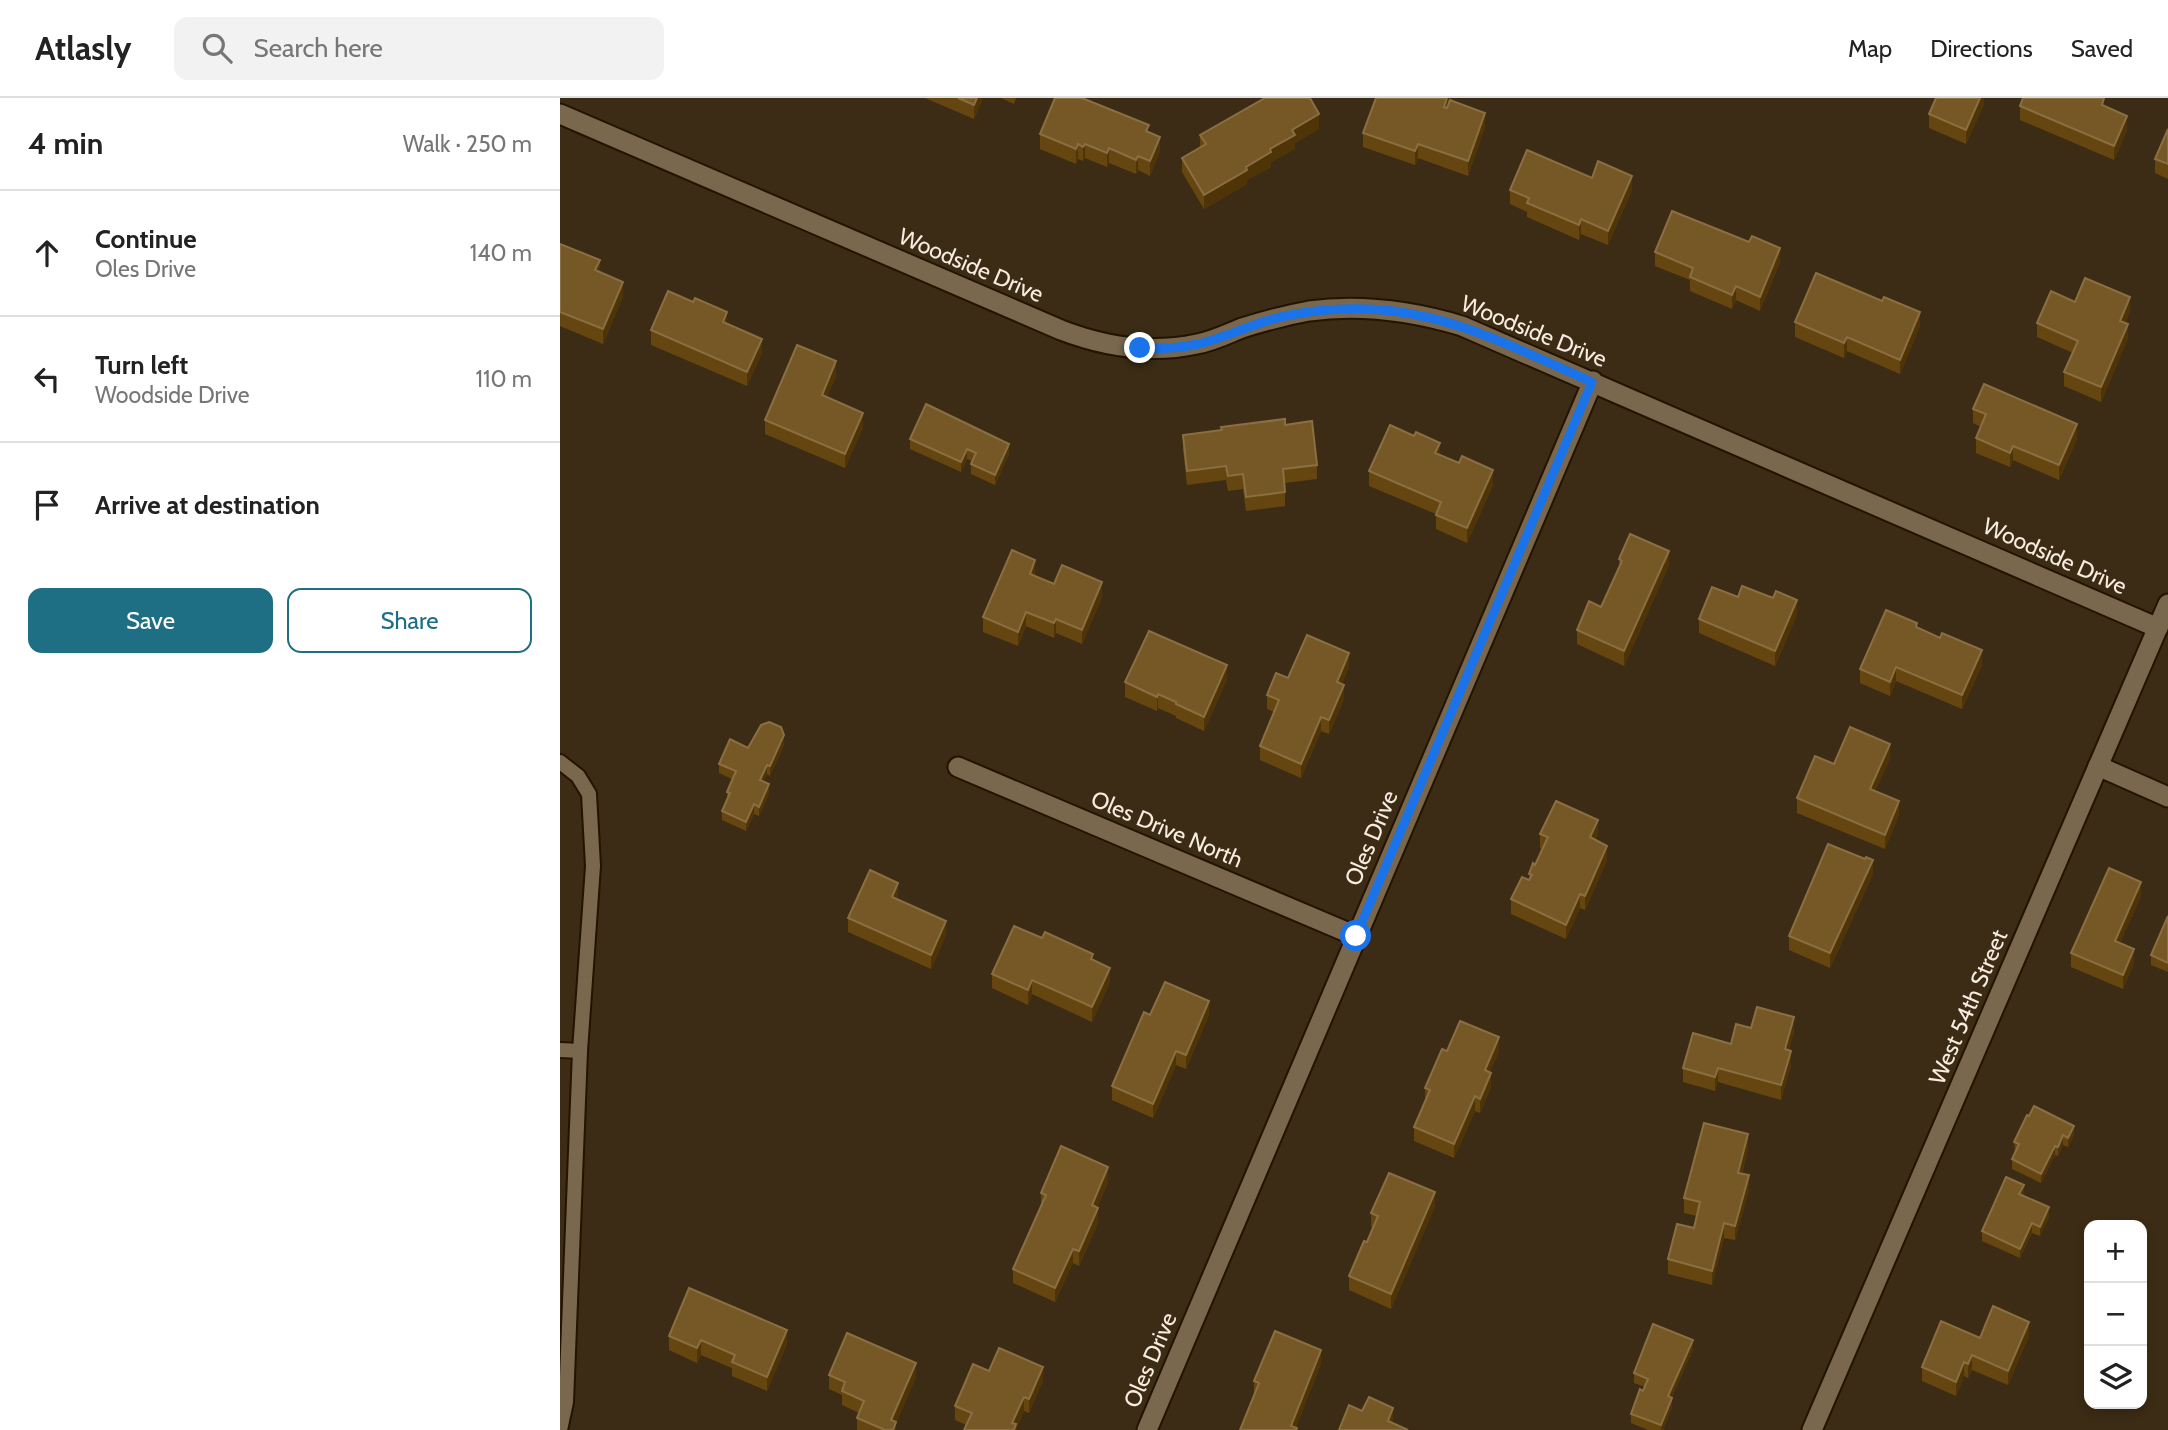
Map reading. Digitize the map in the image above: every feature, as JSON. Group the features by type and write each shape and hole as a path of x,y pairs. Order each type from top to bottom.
{"street":[{"name":"Woodside Drive","path":"560,114 1087,339 1126,347 1168,348 1195,344 1270,320 1334,309 1411,313 1462,326 2158,628"},
{"name":"Oles Drive","path":"1147,1430 1592,382"},
{"name":"West 54th Street","path":"1812,1430 2168,604"},
{"path":"2098,766 2168,797"},
{"name":"Oles Drive North","path":"958,767 1356,936"}],"lane":[{"path":"560,762 578,776 589,794 593,866 580,1051 566,1402 561,1430"},
{"path":"560,1050 580,1051"}],"building":[{"path":"958,98 977,98 974,105"},
{"path":"1055,98 1082,98 1149,125 1146,131 1160,137 1150,161 1138,156 1136,160 1109,148 1107,153 1085,144 1083,147 1078,144 1076,149 1040,134"},
{"path":"1265,98 1310,98 1319,114 1292,130 1295,135 1270,149 1271,152 1246,167 1247,170 1204,195 1182,158 1206,144 1200,135"},
{"path":"1376,98 1447,98 1444,107 1447,108 1450,100 1485,113 1468,161 1418,144 1415,151 1363,133"},
{"path":"1936,98 1980,98 1966,130 1929,114"},
{"path":"2023,98 2104,98 2102,105 2127,116 2114,146 2020,106"},
{"path":"2168,129 2168,164 2155,159"},
{"path":"1527,150 1592,178 1598,161 1632,176 1608,231 1581,219 1579,225 1527,203 1529,198 1510,190"},
{"path":"1672,211 1749,242 1752,236 1780,248 1760,297 1736,286 1732,295 1690,277 1693,268 1655,252"},
{"path":"560,244 600,260 595,270 623,282 603,329 560,312"},
{"path":"1816,273 1882,301 1884,297 1920,312 1900,360 1847,337 1844,343 1795,322"},
{"path":"2085,278 2130,297 2120,321 2128,324 2101,387 2064,372 2078,341 2037,323 2051,291 2075,302"},
{"path":"668,291 693,302 695,298 727,312 723,322 762,339 747,372 651,330"},
{"path":"797,345 836,361 822,395 863,413 845,454 765,420"},
{"path":"1984,384 2077,424 2059,465 2013,446 2010,453 1976,438 1986,414 1973,409"},
{"path":"926,404 1009,444 995,475 971,464 976,453 967,449 961,462 910,439"},
{"path":"1285,419 1285,425 1312,421 1317,465 1283,469 1285,492 1246,497 1243,474 1228,476 1226,466 1187,471 1183,435"},
{"path":"1390,425 1414,436 1416,432 1440,443 1435,453 1459,463 1462,456 1493,470 1467,528 1436,515 1441,502 1369,471"},
{"path":"1630,534 1669,551 1624,651 1577,630 1589,601 1601,607 1622,561 1619,559"},
{"path":"1012,550 1035,560 1030,574 1054,584 1062,565 1102,582 1082,630 1056,619 1054,623 1026,612 1018,632 983,617"},
{"path":"1742,586 1773,598 1776,591 1797,600 1775,651 1699,619 1712,587 1738,597"},
{"path":"1886,610 1917,623 1916,627 1940,638 1942,633 1982,650 1962,695 1896,667 1890,682 1860,669"},
{"path":"1149,631 1227,665 1204,717 1158,694 1157,697 1125,682"},
{"path":"1307,635 1349,653 1337,682 1344,685 1329,720 1321,717 1301,764 1260,746 1279,700 1267,695 1276,673 1288,678"},
{"path":"769,722 781,727 784,735 770,766 767,765 760,780 769,784 759,807 754,804 746,822 722,811 736,771 719,764 730,739 748,748 761,725"},
{"path":"1850,727 1890,744 1870,789 1899,801 1885,835 1797,798 1815,756 1834,764"},
{"path":"1556,801 1598,820 1590,837 1607,846 1585,896 1580,894 1566,925 1511,899 1522,877 1529,880 1532,875 1529,874 1533,863 1535,865 1548,837 1540,834"},
{"path":"1828,844 1873,860 1830,953 1789,936"},
{"path":"2109,868 2141,882 2115,941 2134,949 2123,975 2071,953"},
{"path":"870,870 898,883 892,897 946,921 931,955 848,918"},
{"path":"2168,916 2168,963 2151,955"},
{"path":"1014,926 1042,938 1045,932 1093,954 1091,959 1110,968 1092,1007 1032,980 1028,990 992,974"},
{"path":"1165,982 1209,1001 1186,1055 1176,1051 1153,1104 1112,1086 1144,1012 1150,1015"},
{"path":"1757,1007 1794,1017 1785,1049 1791,1051 1781,1085 1718,1068 1715,1077 1683,1068 1693,1033 1731,1044 1736,1024 1751,1028"},
{"path":"1460,1021 1499,1037 1485,1070 1491,1073 1480,1099 1475,1096 1454,1144 1414,1127 1430,1090 1425,1088 1442,1049 1447,1051"},
{"path":"2034,1106 2074,1126 2068,1138 2063,1135 2058,1147 2055,1146 2041,1174 2012,1159 2019,1144 2014,1142"},
{"path":"1704,1123 1748,1134 1738,1173 1749,1175 1735,1226 1724,1223 1712,1271 1668,1259 1677,1224 1694,1228 1700,1202 1684,1198"},
{"path":"1061,1146 1108,1167 1092,1205 1098,1208 1079,1251 1073,1249 1055,1288 1013,1269 1046,1195 1041,1193"},
{"path":"1389,1173 1435,1192 1391,1294 1349,1276 1378,1216 1371,1213"},
{"path":"2006,1177 2024,1185 2019,1194 2049,1207 2040,1227 2032,1223 2020,1249 1982,1231"},
{"path":"689,1288 787,1330 767,1377 732,1362 735,1355 701,1340 697,1348 669,1336"},
{"path":"1993,1306 2029,1322 2008,1371 1972,1355 1968,1364 1964,1362 1956,1382 1922,1367 1941,1321 1980,1338"},
{"path":"1653,1324 1693,1340 1668,1396 1672,1398 1661,1425 1631,1414 1640,1389 1643,1391 1648,1379 1634,1373"},
{"path":"1275,1331 1321,1350 1291,1426 1297,1428 1240,1430 1259,1383 1254,1381"},
{"path":"847,1333 916,1363 891,1420 896,1422 893,1430 885,1430 857,1418 864,1401 842,1391 845,1382 829,1375"},
{"path":"999,1348 1043,1367 1029,1399 1024,1397 1012,1423 1016,1424 1014,1430 964,1430 972,1413 955,1406 973,1364 989,1371"},
{"path":"1369,1397 1393,1408 1388,1421 1408,1430 1339,1430 1349,1405 1362,1411"}],"route":[{"path":"1140,348 1195,344 1245,327 1308,312 1373,309 1411,313 1462,326 1592,382 1356,936"}]}
